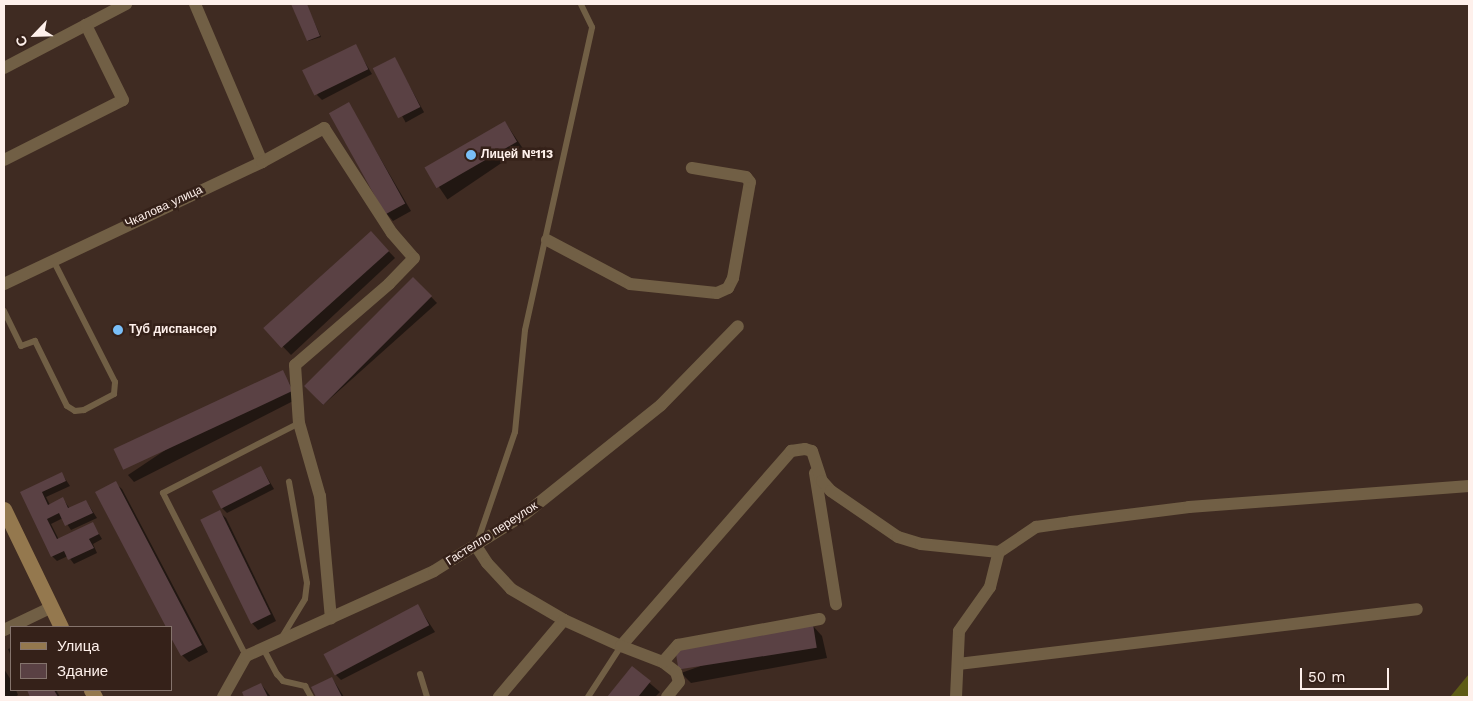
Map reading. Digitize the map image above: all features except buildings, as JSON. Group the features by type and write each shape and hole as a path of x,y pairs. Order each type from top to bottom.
{"main road":[{"path":"4,509 62,626"}],"street":[{"path":"4,68 126,4"},
{"path":"195,4 262,162"},
{"path":"4,160 123,100 86,25"},
{"name":"Чкалова улица","path":"4,284 53,259 262,162 324,128 392,233 414,258 389,284 295,365 299,423"},
{"path":"547,240 630,284 717,293 728,288 733,278 750,182 746,178 692,168"},
{"name":"Гастелло переулок","path":"246,656 282,637 331,619 434,570 476,546 525,514 661,405 738,326"},
{"path":"299,423 320,496 331,619"},
{"path":"621,646 791,451 812,451"},
{"path":"812,451 822,481 831,491 898,537 921,544 999,552 1036,527 1071,522 1190,507 1469,486"},
{"path":"812,451 836,604"},
{"path":"476,546 511,589 564,620 662,662 676,672 679,682 667,697"},
{"path":"956,697 959,631 990,587 999,552"},
{"path":"12,626 52,607"},
{"path":"958,664 1417,609"},
{"path":"662,662 678,644 820,619"},
{"path":"499,697 564,620"},
{"path":"223,697 246,656"}],"lane":[{"path":"476,546 515,432 525,330 547,240 592,27 581,4"},
{"path":"4,310 20,346 36,340 67,406 75,411 84,410 114,394 115,382 53,259"},
{"path":"246,656 162,493 299,423"},
{"path":"282,637 305,599 307,583 289,482"},
{"path":"588,697 621,646"},
{"path":"262,647 283,681 305,686 312,697"},
{"path":"420,674 427,697"}],"shaded area":[{"path":"1469,674 1469,697 1450,697"}],"place":[{"name":"Лицей №113","path":"471,155"},
{"name":"Туб диспансер","path":"118,330"}]}
